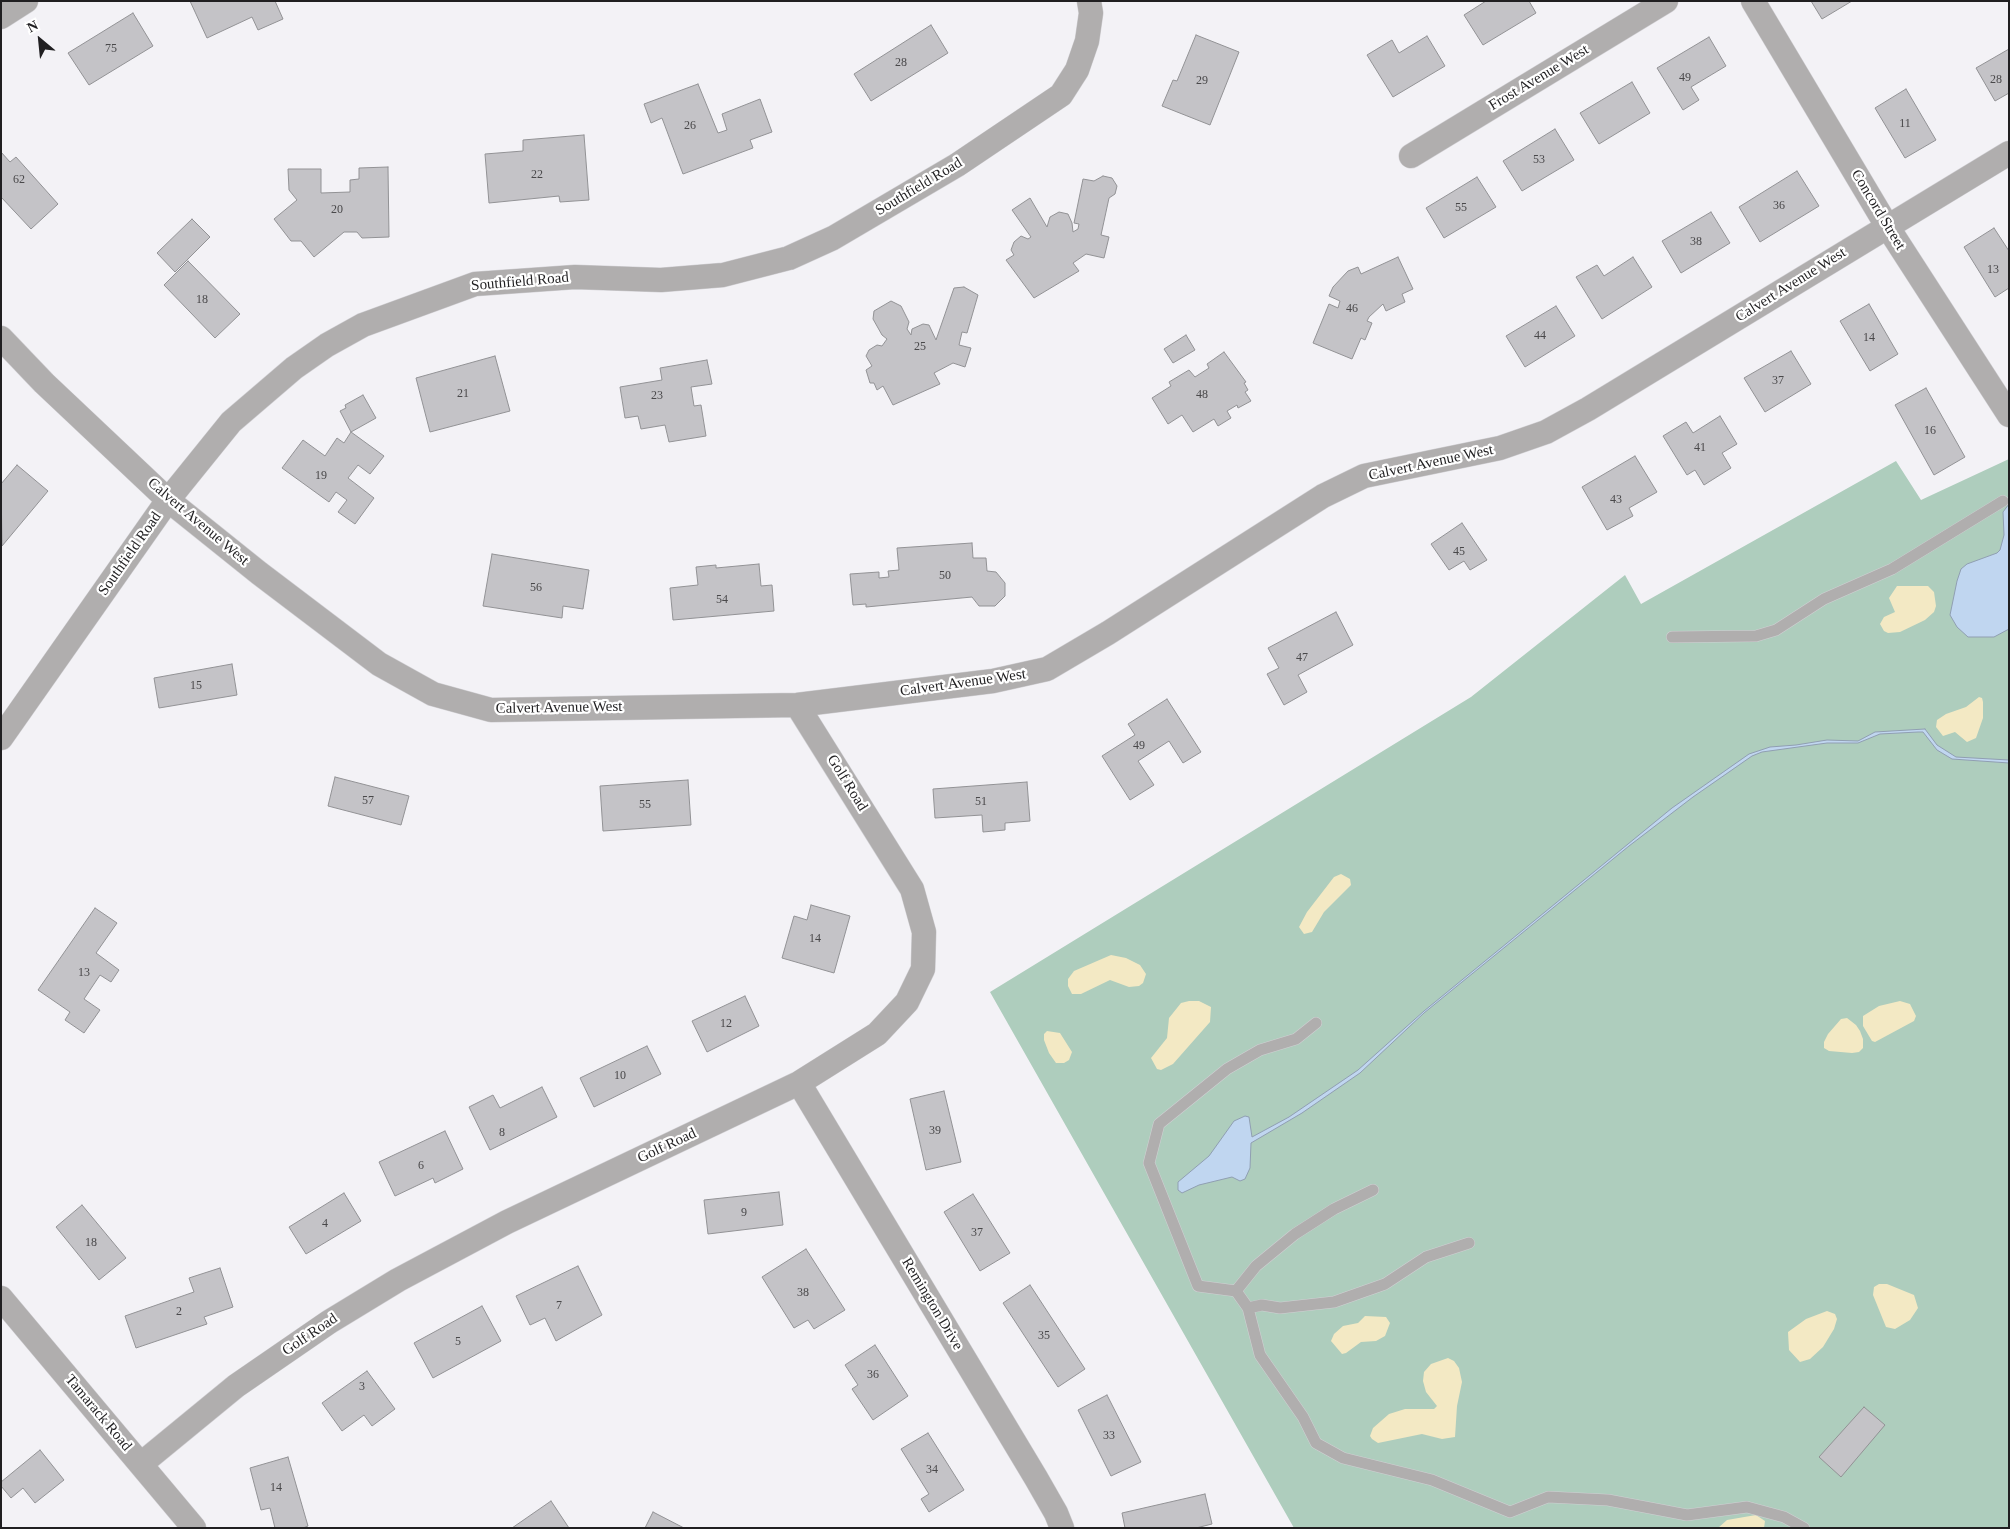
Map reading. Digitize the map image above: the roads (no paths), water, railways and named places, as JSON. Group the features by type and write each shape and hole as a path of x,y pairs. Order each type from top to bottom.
{"street":[{"path":"1,17 26,1"},
{"name":"Southfield Road","path":"1,738 168,500 231,422 294,368 327,345 372,322 475,284 556,278 660,280 723,275 789,258 833,238 957,166 1061,96 1078,70 1087,41 1091,14 1089,1"},
{"name":"Frost Avenue West","path":"1411,156 1666,1"},
{"name":"Concord Street","path":"1753,1 1887,226 2009,415"},
{"name":"Calvert Avenue West","path":"1,338 44,382 168,500 259,573 379,664 433,694 491,710 797,705 992,681 1047,669 1108,633 1323,496 1364,476 1500,448 1546,432 1588,409 2009,153"},
{"name":"Golf Road","path":"141,1464 236,1386 329,1322 398,1280 507,1222 799,1083 877,1034 907,1002 923,969 924,932 912,889 797,705"},
{"name":"Remington Drive","path":"799,1083 1036,1478 1056,1512 1062,1528"},
{"name":"Tamarack Road","path":"1,1298 194,1528"}],"lane":[{"path":"1672,637 1756,636 1776,630 1824,599 1892,568 2003,501"},
{"path":"1316,1023 1296,1039 1260,1050 1227,1069 1159,1124 1149,1163 1198,1286 1236,1291 1248,1308 1260,1355 1303,1417 1316,1443 1343,1458 1432,1480 1510,1512 1548,1498 1608,1500 1686,1515 1747,1507 1784,1517 1804,1528"},
{"path":"1236,1291 1256,1266 1295,1234 1372,1190"},
{"path":"1248,1308 1262,1305 1280,1308 1334,1302 1385,1284 1426,1257 1469,1243"}],"water":[{"path":"2009,504 2009,629 1994,637 1968,637 1957,627 1950,615 1957,581 1961,569 1967,564 1997,553 2000,550 2004,535 2003,512"},
{"path":"1925,729 1937,745 1956,757 2009,760 2009,763 1952,759 1937,750 1923,732 1880,734 1858,743 1827,743 1762,752 1752,756 1693,797 1629,846 1424,1013 1360,1073 1302,1113 1251,1143 1250,1168 1245,1179 1240,1181 1232,1177 1199,1185 1182,1193 1178,1190 1178,1182 1209,1156 1234,1121 1245,1116 1249,1117 1252,1137 1289,1117 1358,1070 1424,1011 1672,808 1749,754 1770,747 1827,740 1858,741 1875,732"}]}
